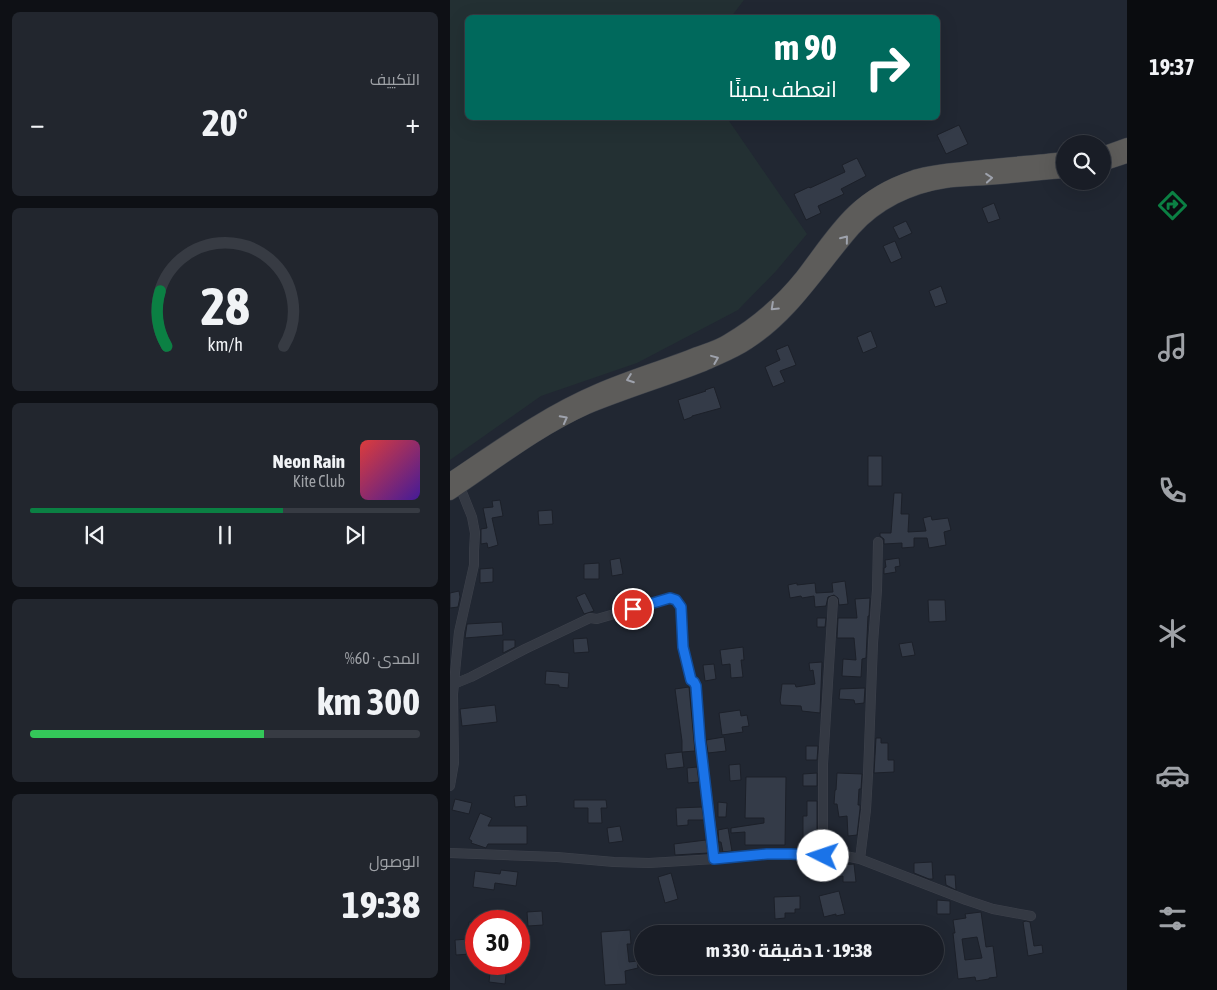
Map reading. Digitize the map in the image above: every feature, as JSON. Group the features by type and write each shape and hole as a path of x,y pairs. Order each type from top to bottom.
{"highway":[{"path":"1111,151 1127,145"},
{"path":"1111,161 1127,156"},
{"path":"453,487 531,426 559,409 599,390 691,357 724,343 743,332 780,301 854,212 889,188 913,177 940,172 1056,160"},
{"path":"453,487 563,419 596,404 723,356 748,343 790,308 854,228 884,203 903,193 945,181 1056,172"}],"street":[{"path":"450,786 454,763 454,684 459,632 474,565 475,533 472,517 453,487"},
{"path":"860,859 866,810 878,542"},
{"path":"454,684 590,618 597,619 670,598 676,600 681,607 683,647 688,672 696,686 700,740 714,859"},
{"path":"823,856 823,755 834,601"},
{"path":"450,853 649,863 767,854 841,855 860,859 993,909 1031,916"}],"shaded area":[{"path":"450,0 744,0 733,15 465,15 465,120 728,120 807,234 777,270 738,310 637,363 541,396 450,460"}],"building":[{"path":"959,125 968,144 946,154 937,135"},
{"path":"857,158 866,176 841,189 844,194 818,206 821,213 806,220 794,194 845,172 842,165"},
{"path":"994,203 1000,219 988,223 982,208"},
{"path":"906,221 912,233 899,239 893,227"},
{"path":"895,241 902,258 891,263 883,246"},
{"path":"941,286 947,303 935,307 929,291"},
{"path":"871,331 877,347 863,353 857,337"},
{"path":"788,345 796,365 780,371 785,382 773,387 765,367 780,360 776,350"},
{"path":"714,387 721,408 684,420 678,400"},
{"path":"868,456 882,456 882,486 868,486"},
{"path":"894,493 902,493 901,514 909,514 908,532 926,531 923,518 931,516 932,520 948,518 951,530 944,532 946,545 929,548 927,538 914,538 914,547 902,548 902,543 884,544 884,539 880,536 880,533 891,533"},
{"path":"500,500 503,516 492,518 498,545 488,548 487,543 481,544 481,529 487,528 483,508 493,507 492,501"},
{"path":"552,510 553,524 539,525 538,511"},
{"path":"620,558 623,574 612,576 610,560"},
{"path":"899,558 900,566 895,567 896,572 884,574 885,560"},
{"path":"599,563 599,579 584,579 584,564"},
{"path":"493,568 493,582 480,583 480,569"},
{"path":"845,581 848,604 839,605 838,598 834,595 828,597 826,606 815,607 814,596 790,598 788,585 815,583 816,593 833,592 832,583"},
{"path":"459,591 458,607 450,608 450,593"},
{"path":"585,593 594,611 584,614 576,597"},
{"path":"870,598 866,658 862,659 861,677 842,676 843,659 856,660 854,638 837,638 838,618 857,618 855,599"},
{"path":"928,600 945,600 946,621 929,622"},
{"path":"817,618 826,618 825,627 817,627"},
{"path":"502,622 503,635 465,638 467,624"},
{"path":"587,638 589,652 574,653 573,639"},
{"path":"503,640 515,640 515,647 503,653"},
{"path":"912,642 915,655 902,657 899,644"},
{"path":"743,647 744,660 741,660 743,677 731,678 730,664 722,665 720,650"},
{"path":"822,662 820,713 802,711 801,706 781,705 782,684 795,684 796,687 815,684 813,670 810,671 809,663"},
{"path":"714,664 716,679 705,681 703,665"},
{"path":"546,671 569,673 568,688 545,684"},
{"path":"689,687 695,751 682,752 675,689"},
{"path":"865,688 864,703 855,704 854,700 839,699 840,689"},
{"path":"495,705 497,722 462,726 460,709"},
{"path":"740,710 741,716 747,715 749,726 742,727 743,732 722,735 719,713"},
{"path":"724,737 726,751 708,753 706,740"},
{"path":"876,738 881,738 881,743 888,743 888,760 894,760 894,772 874,773"},
{"path":"806,746 818,746 817,760 806,760"},
{"path":"682,752 684,767 667,769 665,754"},
{"path":"740,764 741,780 730,781 729,765"},
{"path":"697,767 699,782 688,783 687,768"},
{"path":"817,773 817,786 803,786 803,774"},
{"path":"837,773 862,774 861,789 859,789 858,805 860,805 860,809 857,835 848,836 847,816 839,817 837,804 834,804"},
{"path":"746,777 786,777 785,845 745,845 745,832 731,833 731,828 764,823 764,818 745,818"},
{"path":"526,795 527,806 515,807 514,796"},
{"path":"455,799 472,803 469,814 452,810"},
{"path":"574,800 606,800 607,808 601,808 602,823 588,823 588,808 574,808"},
{"path":"807,801 817,801 817,848 803,848 803,816 807,816"},
{"path":"718,802 727,803 726,817 718,817"},
{"path":"702,807 704,820 688,820 688,825 677,826 676,808"},
{"path":"480,813 492,818 488,826 527,826 527,844 488,844 486,848 471,843 472,841 469,839"},
{"path":"620,826 623,841 609,843 607,828"},
{"path":"728,828 732,851 723,852 721,842 719,842 718,830"},
{"path":"706,840 708,853 675,855 674,844"},
{"path":"839,862 839,865 854,864 856,882 843,882 843,876 826,878 824,864"},
{"path":"932,862 933,879 914,873 914,863"},
{"path":"501,870 518,872 516,886 495,883 494,890 473,887 475,871 500,874"},
{"path":"671,873 678,899 665,903 658,877"},
{"path":"945,875 955,875 956,890 946,885"},
{"path":"839,891 845,914 824,917 819,896"},
{"path":"800,896 800,909 795,909 795,913 785,913 785,918 775,919 774,897"},
{"path":"937,900 950,901 950,914 937,914"},
{"path":"542,911 543,925 530,926 530,912"},
{"path":"981,912 986,947 993,946 997,977 976,981 975,977 958,979 953,920 966,918 965,914","holes":["977,937 982,958 965,960 962,939"]},
{"path":"1023,922 1030,922 1034,946 1042,945 1043,953 1028,956"},
{"path":"630,930 631,944 627,944 629,962 634,961 634,969 625,971 626,984 605,985 601,932"},
{"path":"465,939 465,954 456,955 455,940"},
{"path":"490,975 506,975 505,984 489,982"}],"route":[{"path":"633,609 670,598 676,600 681,607 683,647 688,672 696,686 700,740 714,859 767,854 823,856"}]}
